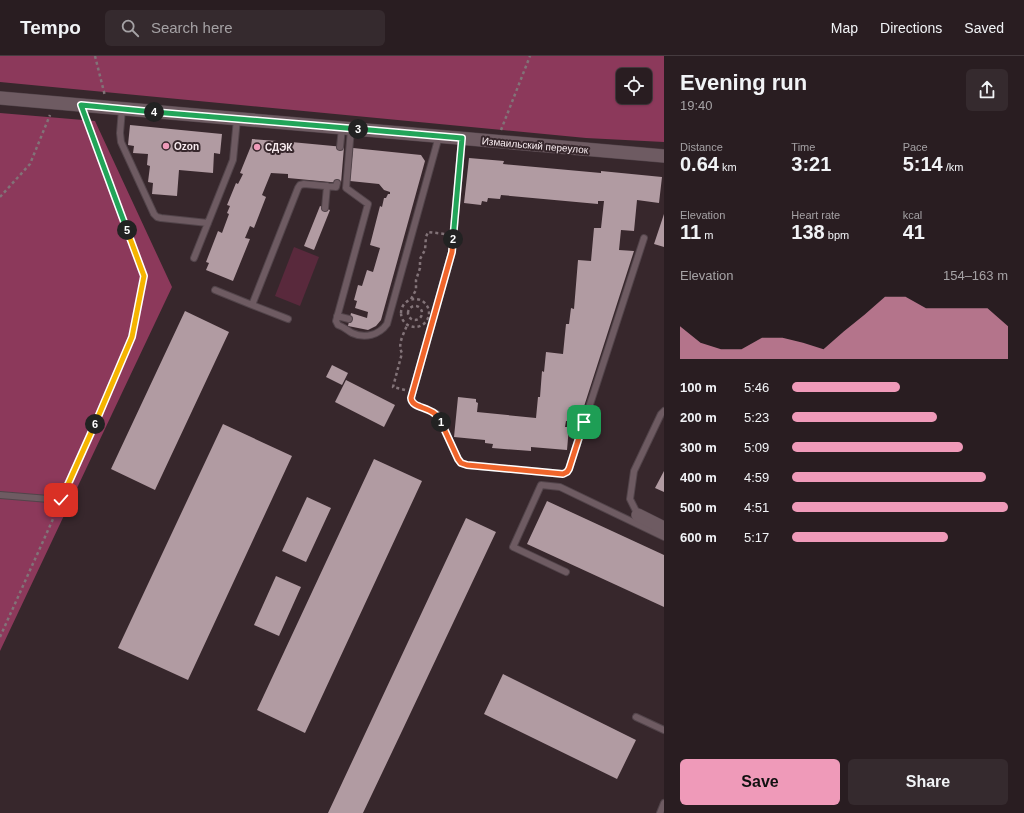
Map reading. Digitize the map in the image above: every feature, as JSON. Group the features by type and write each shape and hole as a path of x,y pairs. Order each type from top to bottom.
{"street":[{"name":"Измаильский переулок","path":"0,98 664,156"},
{"path":"638,515 664,528"}],"lane":[{"path":"122,109 120,138 154,214 161,218 208,223"},
{"path":"194,258 233,160 236,119"},
{"path":"340,147 346,128"},
{"path":"346,128 346,188"},
{"path":"252,304 300,185 336,185 346,188 368,204 336,321 338,325 363,336 382,330 387,324 439,136"},
{"path":"462,138 452,252 413,392 412,402 437,414 461,463 467,465 563,474 567,472 644,238"},
{"path":"325,208 327,186"},
{"path":"215,290 288,319"},
{"path":"337,316 349,319"},
{"path":"638,515 630,499 634,471 664,411"},
{"path":"566,572 513,547 541,485 560,487 664,537"},
{"path":"0,495 61,500"},
{"path":"636,716 664,730"},
{"path":"660,813 664,803"}],"path":[{"path":"95,56 108,108"},
{"path":"497,141 530,56"},
{"path":"0,197 30,164 55,103"},
{"path":"0,637 132,337 144,276 81,105"},
{"path":"411,299 416,290 416,280 420,268 420,259 425,250 428,232 453,234"},
{"path":"419,298 423,300 427,304 430,314 426,323 422,326 412,327 407,325 401,317 401,312 405,302 411,299 419,298"},
{"path":"413,306 417,306 420,308 422,314 420,318 414,320 410,318 408,311 413,306"},
{"path":"407,325 404,336 401,340 400,349 402,353 393,387 413,392"}],"shaded area":[{"path":"0,56 664,56 664,142 586,138 0,82"},
{"path":"0,113 95,121 172,287 0,651"},
{"path":"294,247 319,257 300,306 275,296"}],"building":[{"path":"130,125 222,134 220,154 214,153 213,173 179,170 177,196 152,194 153,183 148,182 150,166 147,165 148,154 133,153 134,146 128,145"},
{"path":"252,139 277,141 277,149 290,151 291,142 344,147 341,183 288,178 288,174 271,173 262,195 266,197 254,228 250,226 245,238 250,239 233,281 206,270 209,263 206,262 218,231 222,233 229,214 227,213 230,206 227,205 236,183 238,184 243,174 240,173 251,146"},
{"path":"353,148 421,155 425,161 381,320 376,326 368,330 348,326 351,313 367,318 368,312 355,308 357,301 354,300 358,285 362,286 367,270 373,272 380,248 370,245 380,206 382,207 384,198 390,194 390,192 384,190 379,184 350,181"},
{"path":"469,158 504,161 503,164 662,177 659,203 637,200 634,231 621,230 619,250 634,251 579,422 566,421 565,427 569,427 567,450 531,447 531,451 492,448 493,444 485,443 485,440 454,437 458,397 476,399 476,402 478,403 477,412 536,418 546,352 563,354 566,324 569,324 571,308 574,309 578,260 591,261 594,228 601,228 604,201 598,201 598,204 501,195 500,199 488,198 487,202 482,201 481,205 464,203"},
{"path":"320,206 330,210 314,250 304,246"},
{"path":"664,214 664,247 654,244"},
{"path":"185,311 229,332 155,490 111,469"},
{"path":"332,365 348,373 342,385 326,377"},
{"path":"346,380 395,405 384,427 335,402"},
{"path":"223,424 292,456 188,680 118,648"},
{"path":"374,459 422,481 305,733 257,710"},
{"path":"664,471 664,492 655,488"},
{"path":"307,497 331,508 306,562 282,551"},
{"path":"547,501 664,555 664,607 527,544"},
{"path":"466,518 496,532 363,813 328,813"},
{"path":"276,576 301,587 279,636 254,625"},
{"path":"503,674 636,740 617,779 484,714"}],"place":[{"name":"Ozon","path":"166,146"},
{"name":"СДЭК","path":"257,147"}],"route":[{"path":"61,500 132,337 144,276 81,105 462,138 452,252 411,398 412,402 437,414 458,459 461,463 467,465 563,474 569,469 584,422"}]}
